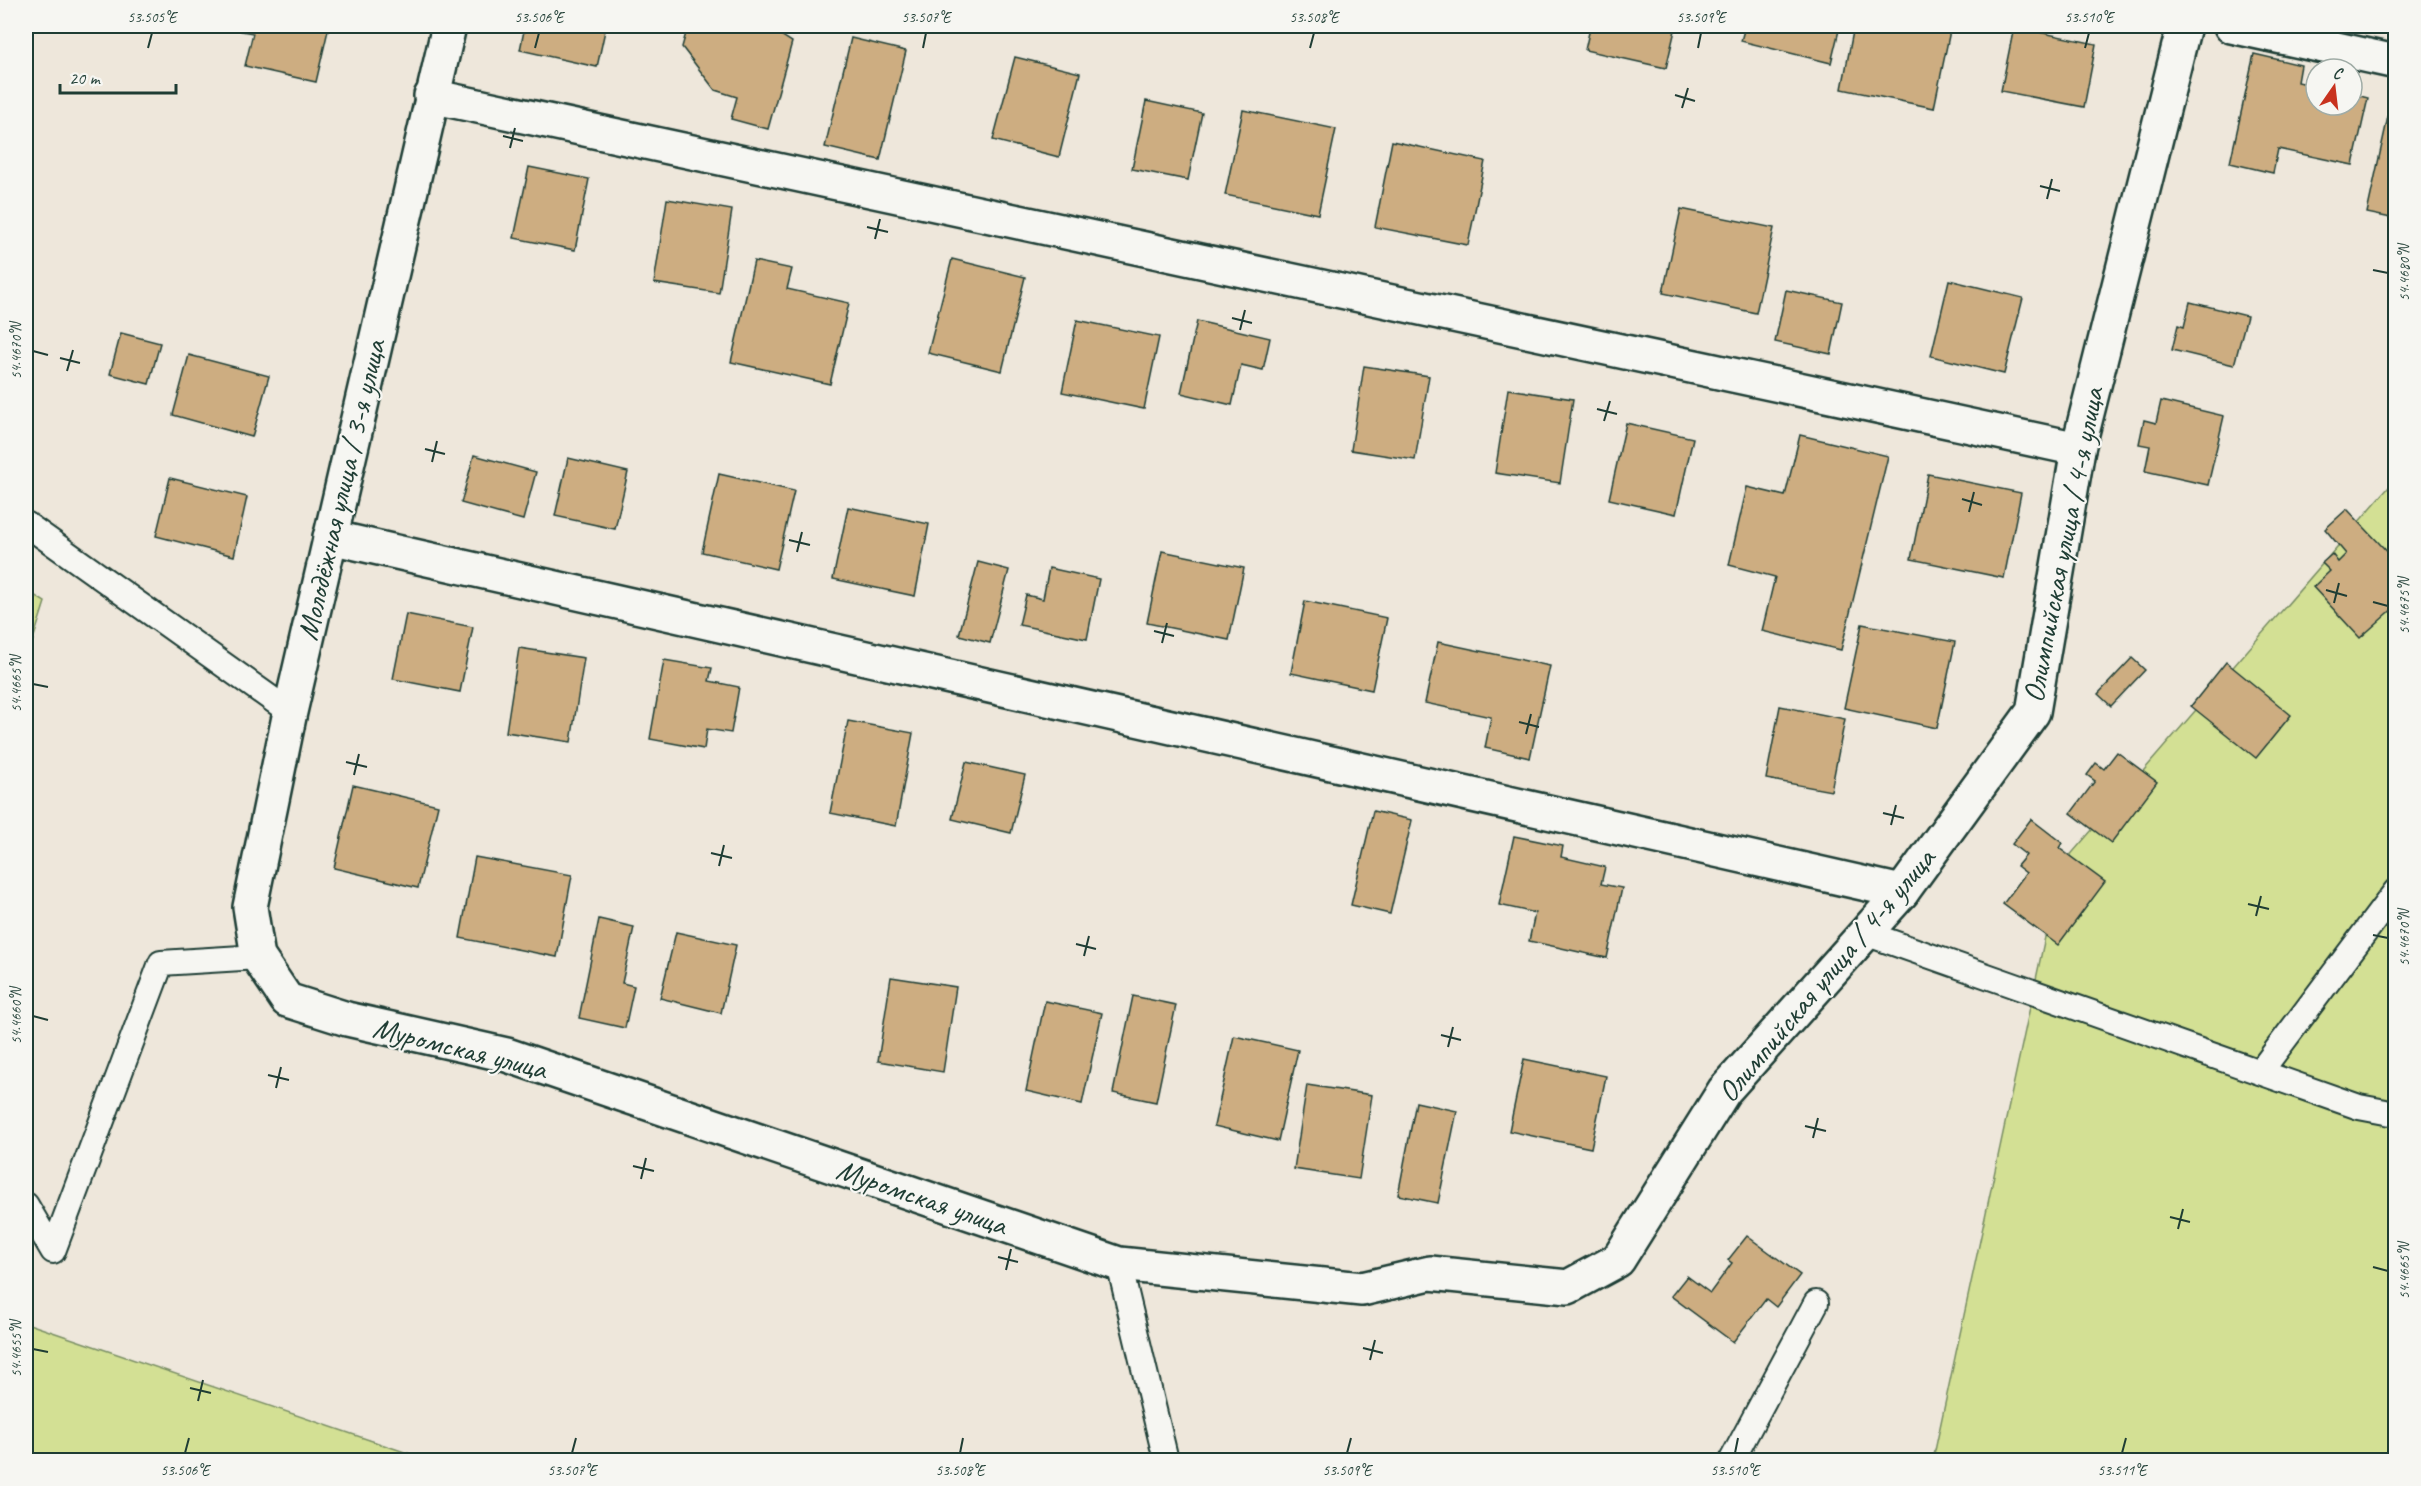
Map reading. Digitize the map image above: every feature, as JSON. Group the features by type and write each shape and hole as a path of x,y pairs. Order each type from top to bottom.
{"street":[{"name":"Молодёжная улица / 3-я улица","path":"258,957 250,907 290,712 449,26"},
{"name":"Олимпийская улица / 4-я улица","path":"1618,1260 1724,1092 1902,892 2033,711 2078,449 2184,26"},
{"path":"2231,26 2396,62"},
{"path":"431,96 2078,449"},
{"path":"330,537 1902,892"},
{"name":"Муромская улица","path":"258,957 287,1000 347,1020 507,1055 1119,1264 1362,1289 1430,1273 1568,1287 1618,1260"}],"lane":[{"path":"26,524 290,712"},
{"path":"2260,1072 2396,891"},
{"path":"1865,933 2359,1107 2396,1114"},
{"path":"26,1205 53,1251 161,963 258,957"},
{"path":"1119,1264 1166,1461"},
{"path":"1732,1461 1816,1303"}],"green space":[{"path":"2395,480 2395,1460 1933,1460 2060,867"},
{"path":"26,590 45,602 26,662"},
{"path":"26,1323 428,1460 26,1460"}],"building":[{"path":"242,26 329,26 316,82 245,66 253,33 241,31"},
{"path":"525,26 606,26 597,67 520,50"},
{"path":"688,26 777,26 776,32 792,42 768,129 731,119 737,97 715,90 682,47"},
{"path":"1579,26 1676,26 1666,68 1585,50 1590,28"},
{"path":"1745,26 1840,26 1831,63 1741,41"},
{"path":"1854,26 1951,26 1934,108 1842,89"},
{"path":"2014,27 2096,44 2084,107 2001,91"},
{"path":"851,38 906,51 880,160 825,147"},
{"path":"2254,54 2301,65 2298,82 2304,83 2304,117 2364,117 2353,165 2278,149 2273,173 2230,163"},
{"path":"1015,57 1080,73 1059,157 993,140"},
{"path":"2394,89 2396,89 2396,219 2367,213"},
{"path":"2364,97 2368,98 2364,116"},
{"path":"1146,101 1202,113 1188,180 1132,169"},
{"path":"1243,110 1336,129 1318,214 1225,195"},
{"path":"1392,141 1485,161 1468,245 1375,227"},
{"path":"529,167 589,179 575,250 514,238"},
{"path":"667,199 732,210 719,293 654,283"},
{"path":"1681,209 1774,228 1756,313 1663,293"},
{"path":"952,259 1025,277 1002,371 928,353"},
{"path":"754,261 792,269 787,289 849,303 830,384 731,362"},
{"path":"1949,280 2023,298 2004,374 1931,356"},
{"path":"1786,290 1842,302 1831,354 1775,342"},
{"path":"2190,302 2247,316 2234,365 2172,350 2178,325 2184,327"},
{"path":"1077,320 1159,337 1144,409 1062,392"},
{"path":"1197,321 1270,338 1263,370 1241,365 1232,405 1181,393"},
{"path":"121,333 160,343 149,384 110,374"},
{"path":"189,355 269,376 252,437 173,415"},
{"path":"1364,366 1429,376 1415,460 1351,450"},
{"path":"1508,389 1573,399 1560,483 1495,473"},
{"path":"2161,401 2224,416 2208,485 2145,471 2150,446 2139,444 2144,420 2156,423"},
{"path":"1626,423 1693,438 1676,514 1609,499"},
{"path":"1800,435 1888,456 1841,650 1762,631 1775,577 1729,565 1747,487 1785,496"},
{"path":"474,455 536,472 523,520 461,503"},
{"path":"568,458 628,472 615,529 555,516"},
{"path":"719,474 794,491 776,569 702,552"},
{"path":"1928,474 2021,493 2004,578 1911,559"},
{"path":"170,478 247,497 234,556 156,536"},
{"path":"848,507 929,524 915,596 833,579"},
{"path":"2347,509 2396,561 2396,606 2360,638 2313,587 2330,571 2322,563 2332,554 2338,562 2346,554 2325,529"},
{"path":"1162,551 1244,568 1229,640 1147,623"},
{"path":"978,562 1009,570 990,643 959,635"},
{"path":"1049,568 1099,579 1087,639 1019,625 1026,595 1043,599"},
{"path":"1305,601 1387,618 1372,690 1291,673"},
{"path":"406,614 473,627 460,692 393,679"},
{"path":"1862,624 1955,642 1937,728 1844,708"},
{"path":"1438,642 1550,666 1530,758 1485,748 1491,717 1425,703"},
{"path":"519,648 584,658 571,742 506,732"},
{"path":"2132,658 2145,670 2111,706 2098,694"},
{"path":"664,660 712,668 709,681 739,687 731,733 707,729 704,749 650,739"},
{"path":"2226,662 2291,715 2256,758 2191,706"},
{"path":"1780,706 1845,719 1831,791 1766,779"},
{"path":"848,721 913,733 896,826 830,813"},
{"path":"2117,752 2157,782 2111,843 2071,813 2095,781 2087,775 2096,763 2104,769"},
{"path":"966,762 1025,775 1011,833 952,819"},
{"path":"353,785 438,805 418,888 334,868"},
{"path":"1373,811 1412,820 1390,914 1351,905"},
{"path":"2031,819 2062,843 2059,848 2105,882 2058,945 2003,904 2026,873 2017,866 2026,855 2012,844"},
{"path":"1514,836 1563,846 1561,857 1605,867 1601,884 1622,888 1607,958 1529,941 1535,913 1499,905"},
{"path":"475,857 572,875 557,957 460,938"},
{"path":"599,919 634,927 622,983 634,986 625,1028 579,1018"},
{"path":"676,932 736,945 721,1013 660,998"},
{"path":"891,977 956,987 943,1072 878,1061"},
{"path":"1133,996 1176,1005 1156,1102 1113,1093"},
{"path":"1045,1001 1102,1013 1082,1104 1026,1091"},
{"path":"1234,1036 1298,1050 1278,1141 1214,1126"},
{"path":"1524,1059 1606,1076 1591,1148 1509,1131"},
{"path":"1307,1085 1372,1095 1359,1179 1294,1169"},
{"path":"1416,1102 1457,1111 1438,1203 1398,1195"},
{"path":"1747,1236 1800,1275 1776,1307 1766,1299 1733,1342 1671,1296 1687,1276 1710,1293 1732,1263 1728,1260"}]}
